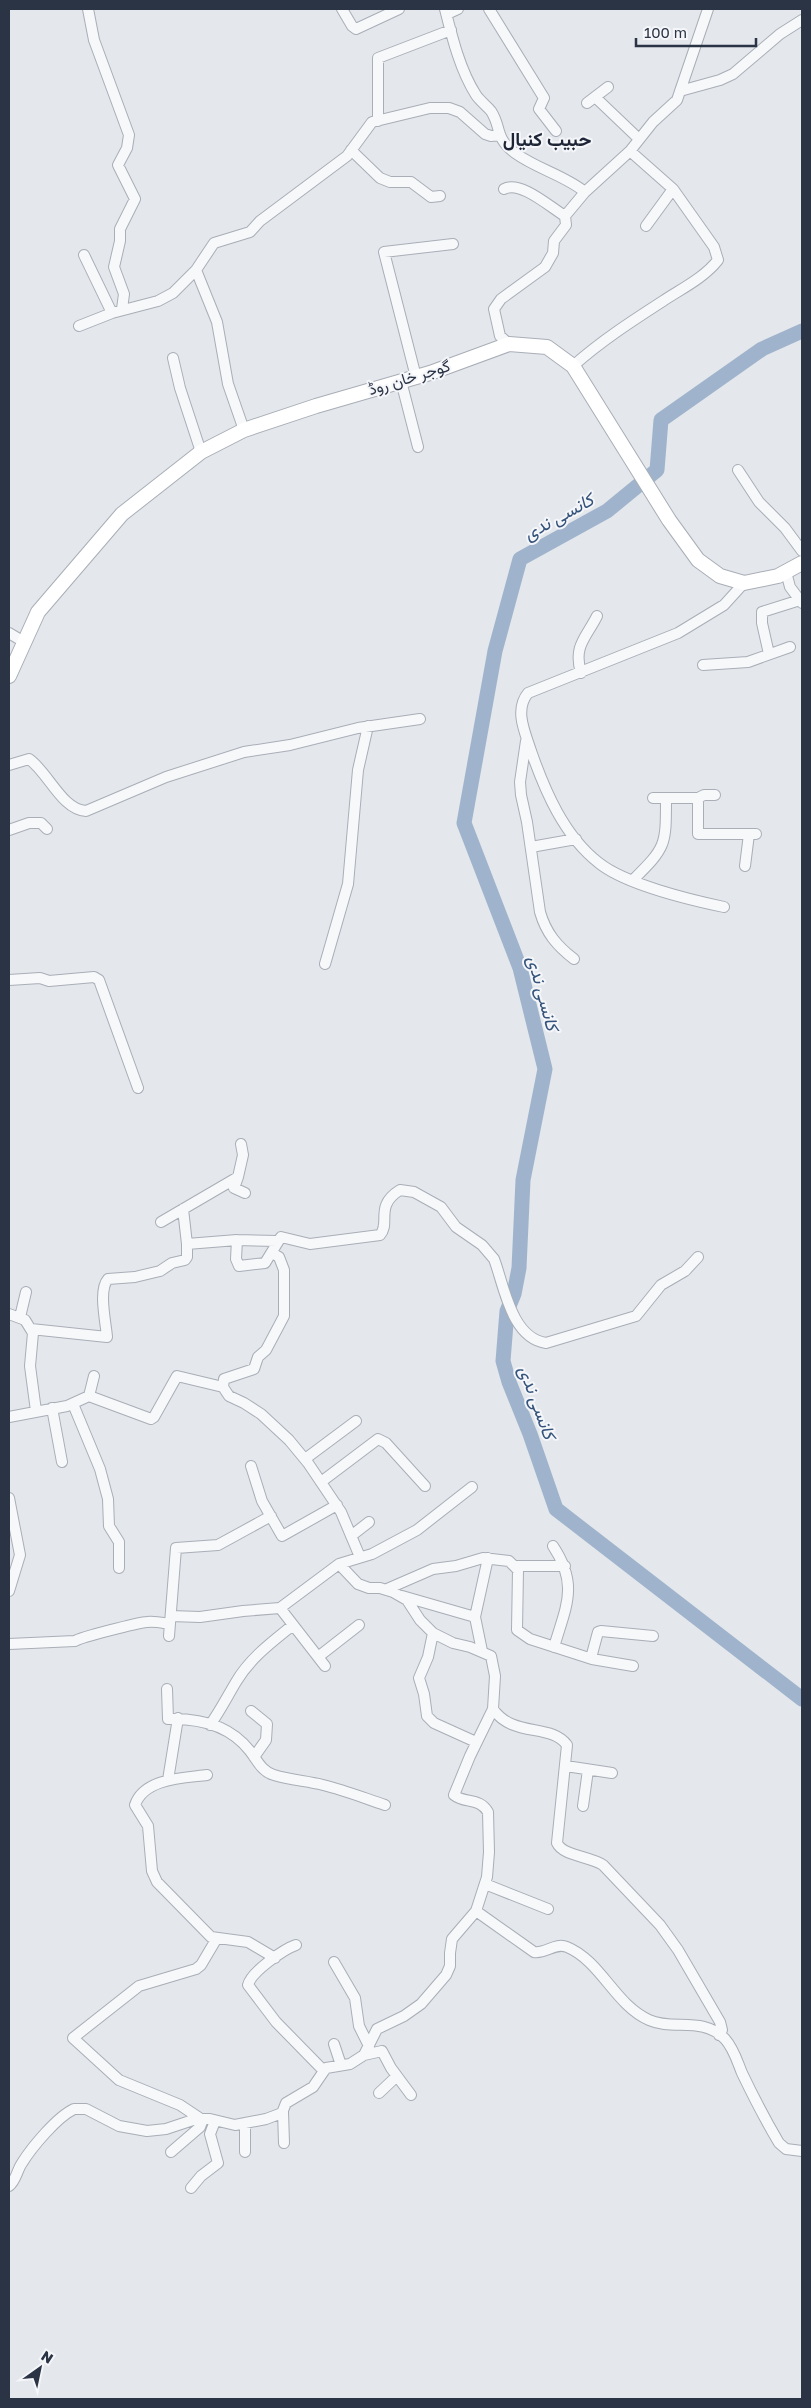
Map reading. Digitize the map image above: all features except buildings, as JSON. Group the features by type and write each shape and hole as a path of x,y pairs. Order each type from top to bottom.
{"main road":[{"name":"گوجر خان روڈ","path":"9,676 38,612 122,514 201,452 244,430 316,406 416,377 509,344 547,347 573,366 669,520 698,560 720,576 744,583 778,576 802,563"}],"street":[{"path":"88,9 94,40 129,135 127,148 118,165 135,199 120,229 120,241 114,267 124,291 117,311"},
{"path":"342,9 352,26 356,29 399,9"},
{"path":"458,9 446,12 451,30 466,76 483,105 491,111 499,135 515,153 534,165 574,183 585,192"},
{"path":"489,9 544,98 539,109 556,131"},
{"path":"509,344 500,336 494,309 501,299 546,267 553,253 554,241 566,225 565,216 585,192 630,151 653,122 677,100 708,9"},
{"path":"680,91 720,80 733,74 780,34 802,20"},
{"path":"378,121 378,58 451,30"},
{"path":"608,87 591,100 640,139"},
{"path":"79,326 117,311 158,302 166,297 183,284 196,270 214,243 250,232 260,221 333,167 351,150 367,126 372,122 430,108 449,108 460,112 485,134 491,136 499,135"},
{"path":"351,150 380,178 390,182 411,182 431,197 440,196"},
{"path":"573,366 590,350 691,283 718,260 714,247 673,189 630,151"},
{"path":"504,189 512,186 526,191 565,216"},
{"path":"646,226 673,189"},
{"path":"416,377 384,252 453,244"},
{"path":"84,255 117,311"},
{"path":"196,270 218,322 228,384 244,430"},
{"path":"172,358 201,452"},
{"path":"401,381 418,447"},
{"path":"738,470 759,502 785,528 802,551"},
{"path":"769,654 762,623 762,612 801,601 790,587 786,572"},
{"path":"724,907 694,901 633,880 599,864 576,839 553,806 523,726 522,701 528,694 678,633 724,605 744,583"},
{"path":"581,673 578,653 585,636 598,616"},
{"path":"9,633 24,642"},
{"path":"703,664 748,662 790,647"},
{"path":"9,765 29,759 39,768 66,802 76,809 86,811 166,777 244,752 290,745 327,734 368,726 420,720"},
{"path":"325,964 348,884 358,770 368,726"},
{"path":"527,738 520,782 544,924 553,939 574,959"},
{"path":"652,798 698,798 704,795 714,795"},
{"path":"698,798 698,834 753,834 745,866"},
{"path":"633,880 661,851 666,829 666,799"},
{"path":"9,830 29,823 41,823 46,829"},
{"path":"531,847 576,839"},
{"path":"9,980 40,978 49,981 94,977 99,980 138,1088"},
{"path":"241,1144 243,1155 234,1188 245,1193"},
{"path":"160,1222 238,1177"},
{"path":"238,1240 236,1259 239,1266 263,1264 272,1253 277,1241 284,1236 308,1244 380,1235 384,1230 383,1212 390,1198 400,1190 414,1192 441,1207 456,1226 489,1252 494,1259 516,1318 526,1332 540,1342 546,1343 636,1316 661,1284 685,1271 698,1257"},
{"path":"32,1330 107,1337 103,1308 106,1280 135,1277 160,1271 172,1263 185,1260 188,1256 183,1208"},
{"path":"187,1244 238,1240 277,1241"},
{"path":"272,1253 279,1257 284,1270 284,1316 282,1324 266,1350 258,1357 254,1369 224,1379 223,1387 229,1396 244,1403 267,1420 305,1459 337,1505 360,1557"},
{"path":"20,1317 26,1292"},
{"path":"9,1314 20,1317 28,1323 32,1330 30,1366 36,1410"},
{"path":"89,1396 94,1376"},
{"path":"9,1417 73,1404 89,1396 150,1419 154,1417 177,1376 223,1387"},
{"path":"73,1404 96,1457 106,1490 109,1526 119,1542 119,1568"},
{"path":"52,1408 62,1462"},
{"path":"305,1459 356,1420"},
{"path":"321,1482 378,1439 386,1443 425,1486"},
{"path":"251,1466 262,1501 282,1536 337,1505"},
{"path":"9,1644 75,1641 84,1636 98,1635 144,1622 280,1608 340,1564 372,1554 417,1530 472,1487"},
{"path":"9,1498 19,1548 14,1561 9,1591"},
{"path":"169,1636 176,1548 218,1545 271,1516"},
{"path":"352,1536 369,1522"},
{"path":"553,1546 565,1566 570,1587 554,1647"},
{"path":"387,1590 433,1569 456,1566 480,1558 509,1562 516,1566 565,1566"},
{"path":"482,1652 475,1617 488,1558"},
{"path":"284,2143 283,2112 286,2103 313,2087 323,2070 350,2064 366,2050 378,2029 404,2016 421,2004 446,1975 450,1966 452,1939 476,1911 488,1872 488,1812 478,1802 454,1795 476,1742 493,1709 495,1686 494,1664 491,1656 453,1643 433,1633 420,1620 408,1600 387,1590 369,1588 358,1584 340,1564"},
{"path":"516,1566 518,1574 517,1630 530,1639 554,1647 591,1658 633,1666"},
{"path":"401,1596 475,1617"},
{"path":"280,1608 326,1666"},
{"path":"210,1725 249,1664 258,1654 293,1625"},
{"path":"318,1657 358,1625"},
{"path":"591,1658 598,1632 653,1636"},
{"path":"433,1633 428,1657 419,1678 424,1694 427,1716 434,1723 476,1742"},
{"path":"167,1689 168,1719 178,1718 220,1726 232,1733 264,1769 272,1775 339,1789 385,1805"},
{"path":"493,1709 511,1726 562,1739 568,1748 557,1843 559,1848 563,1851 590,1857 603,1865 660,1926 684,1959 717,2015 722,2027 719,2035"},
{"path":"250,1711 266,1724 266,1740 254,1757"},
{"path":"168,1780 178,1718"},
{"path":"566,1766 612,1774"},
{"path":"583,1806 588,1770"},
{"path":"207,1775 168,1780 144,1791 135,1805 150,1831 152,1871 157,1882 211,1937 248,1942 275,1958"},
{"path":"485,1884 548,1909"},
{"path":"476,1911 534,1952 557,1946 568,1948 592,1967 628,2005 649,2020 694,2025 719,2035 734,2053 779,2143 786,2149 802,2151"},
{"path":"202,2119 180,2105 119,2080 73,2038 139,1986 196,1969 201,1965 217,1938"},
{"path":"296,1945 275,1958 252,1977 248,1985 276,2022 323,2070"},
{"path":"334,1962 354,1998 366,2050"},
{"path":"334,2044 341,2065"},
{"path":"366,2050 382,2051 411,2095"},
{"path":"379,2092 397,2076"},
{"path":"9,2186 13,2183 22,2162 38,2143 74,2109 86,2109 108,2122 147,2131 166,2129 191,2120 202,2119 235,2125 266,2119 283,2112"},
{"path":"171,2152 200,2127 202,2119"},
{"path":"191,2188 201,2176 218,2163 210,2134 215,2121"},
{"path":"245,2123 245,2152"}],"waterway":[{"name":"کانسی ندی","path":"802,331 762,349 661,420 657,470 607,511 520,559 495,651 464,823 520,968 545,1069 523,1180 519,1268 514,1294 507,1311 503,1361 556,1509 802,1699"}],"district":[{"name":"حبیب کنیال","path":"547,138"}]}
